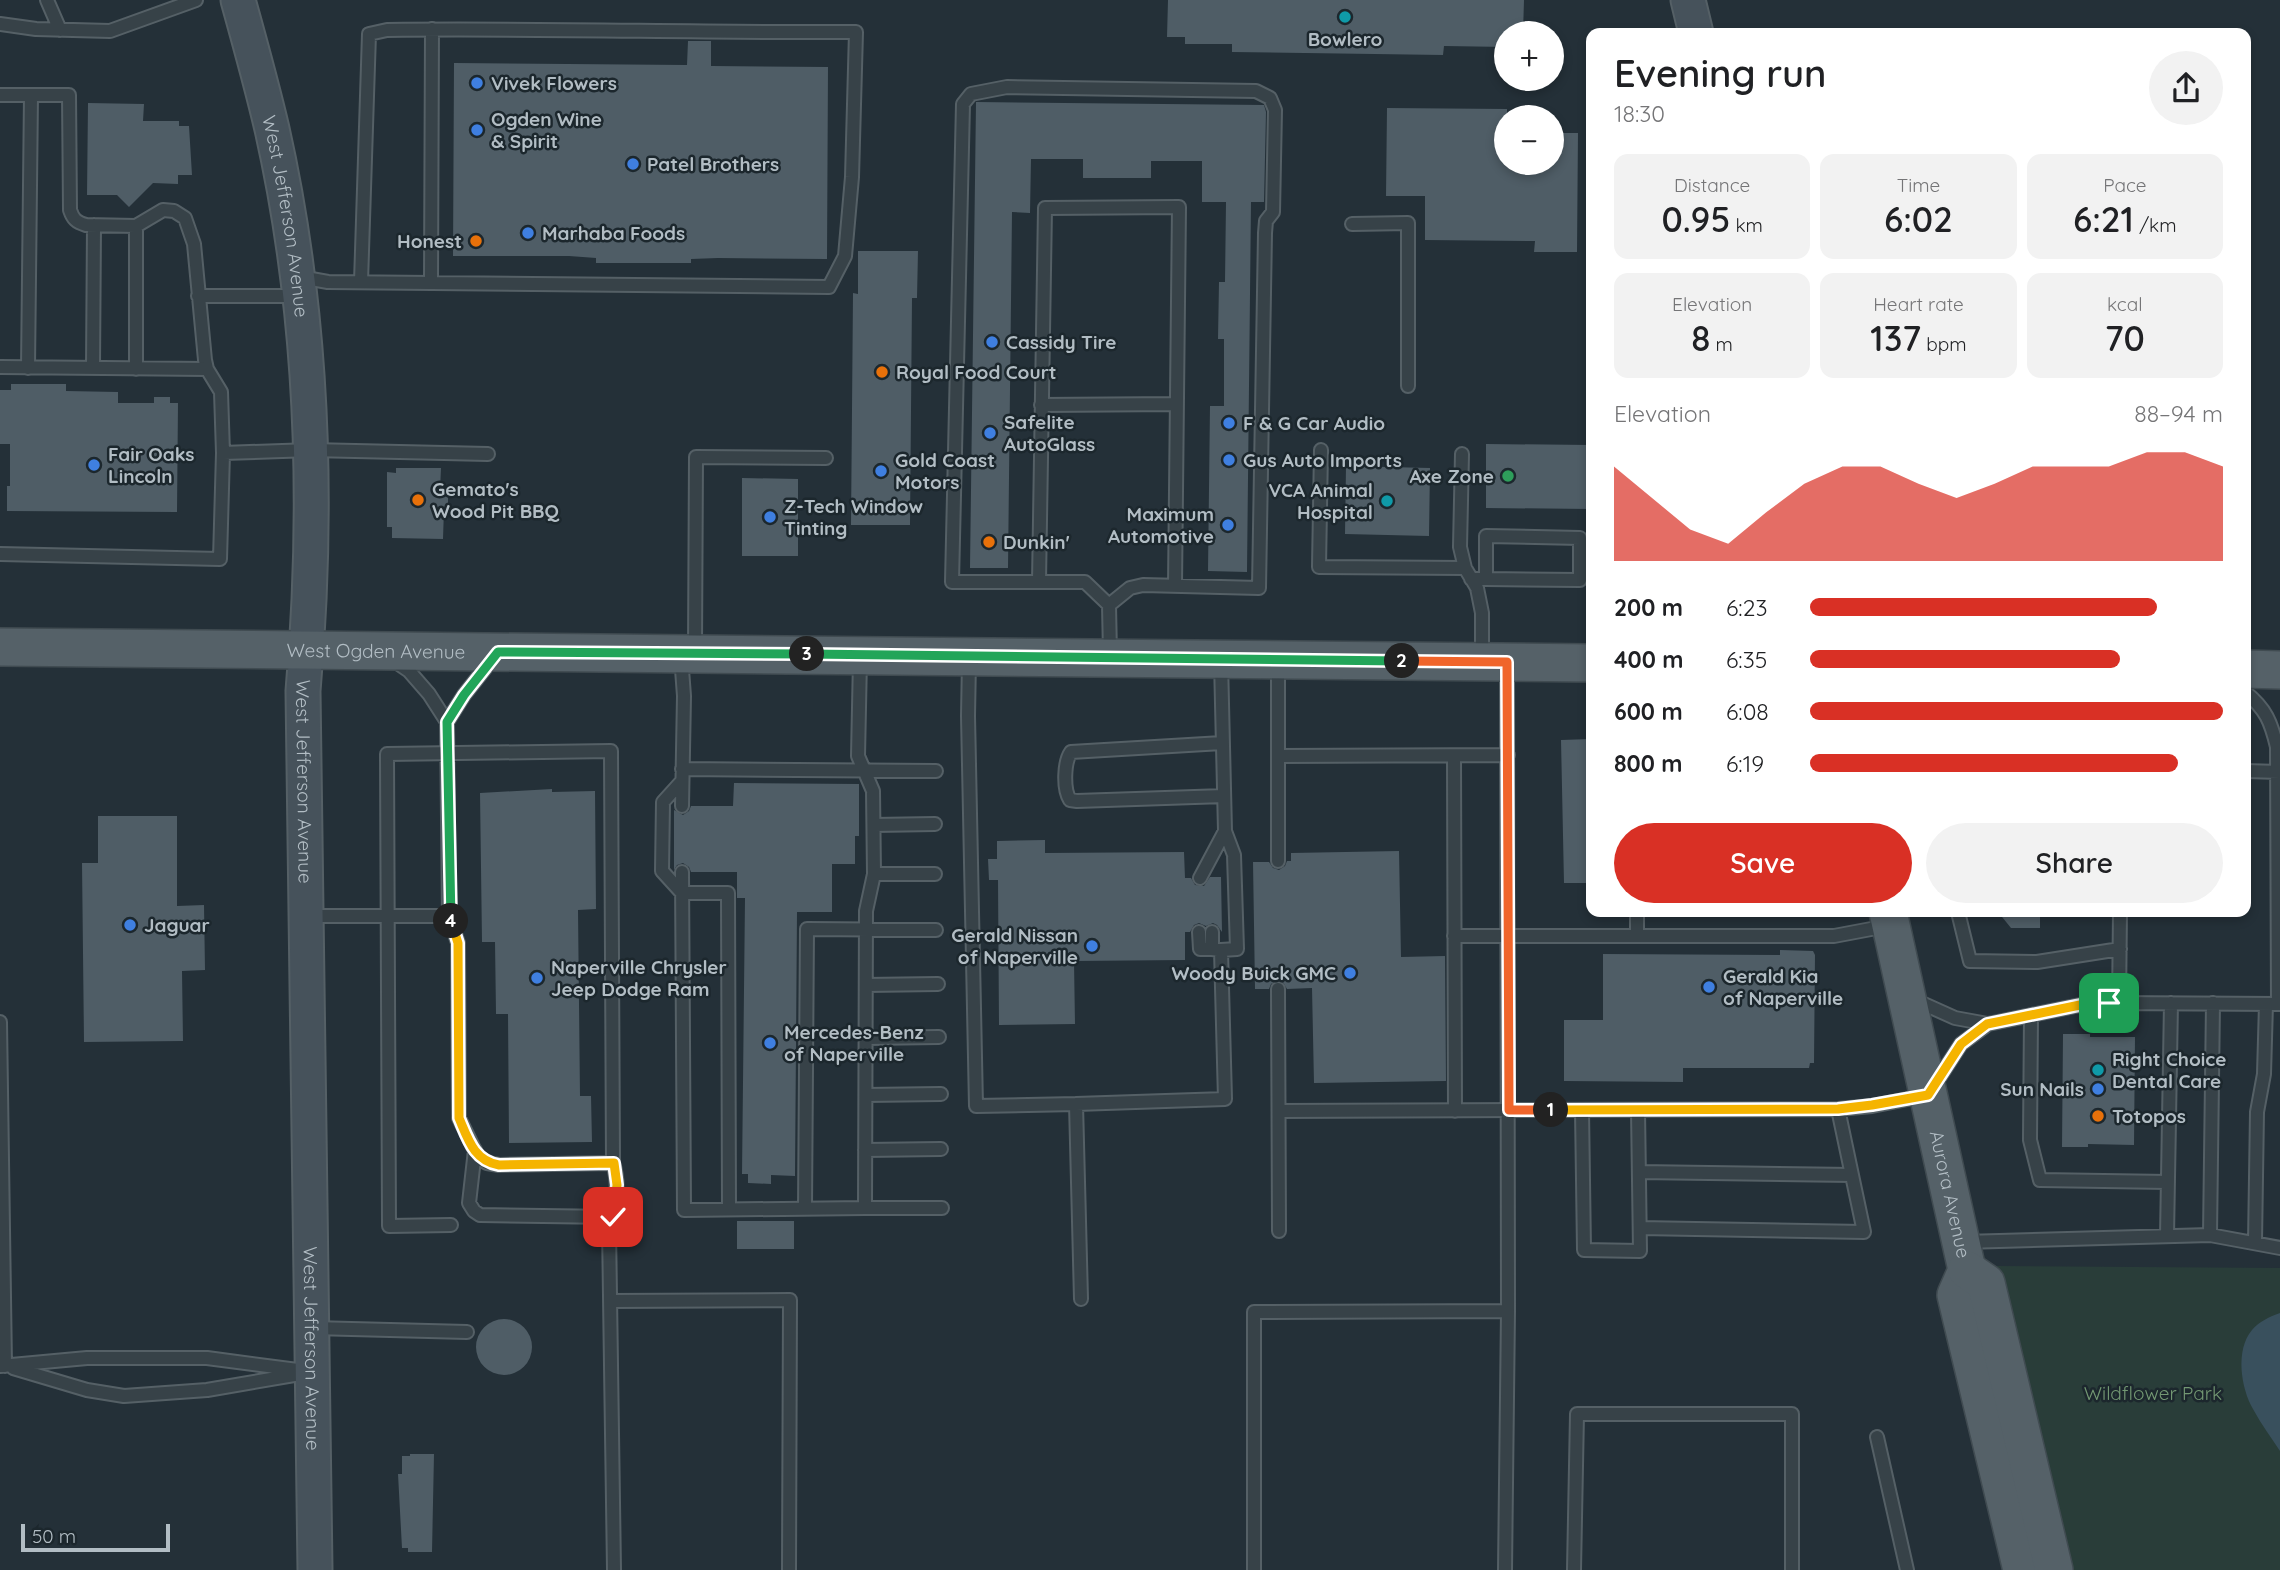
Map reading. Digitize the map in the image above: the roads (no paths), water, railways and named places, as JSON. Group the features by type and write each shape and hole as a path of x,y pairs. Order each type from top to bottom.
{"main road":[{"name":"West Ogden Avenue","path":"0,647 1586,663"},
{"path":"2251,669 2280,670"},
{"name":"Aurora Avenue","path":"1890,918 1964,1256 1956,1295 2022,1570"},
{"name":"Aurora Avenue","path":"1964,1256 1986,1283 2054,1570"}],"street":[{"name":"West Jefferson Avenue","path":"238,0 272,131 298,286 311,450 310,611 303,691 315,1570"},
{"path":"1688,0 1695,28"}],"lane":[{"path":"47,0 60,30"},
{"path":"0,24 36,29 110,31 196,0"},
{"path":"198,296 328,282 829,288 845,256 852,177 856,32 432,29 387,30 369,34 360,282"},
{"path":"431,283 432,29"},
{"path":"1109,605 1130,588 1143,585 1259,588 1265,233 1266,221 1273,212 1275,110 1270,98 1256,92 1007,86 971,94 963,104 952,582 1085,582 1109,605 1110,657"},
{"path":"0,95 69,95 70,209 73,218 78,222 136,226 163,210 174,211 185,218 194,244 208,369 221,392 223,453 220,559 0,554"},
{"path":"28,368 31,95"},
{"path":"1039,582 1045,208 1178,207 1175,586"},
{"path":"1352,224 1408,223 1408,386"},
{"path":"93,368 94,225"},
{"path":"136,226 136,369"},
{"path":"0,368 208,369"},
{"path":"1041,405 1177,404"},
{"path":"223,453 311,450 488,454"},
{"path":"1321,450 1319,568 1468,573 1486,579 1580,580 1580,538 1486,536 1486,579"},
{"path":"1462,454 1460,547 1468,573 1477,588 1495,662 1508,755 1509,1110 1505,1570"},
{"path":"682,806 684,696 696,457 826,458"},
{"path":"379,650 409,671 429,694 447,722"},
{"path":"498,652 464,695 447,722 449,916 458,943 459,1118 478,1157 487,1163 614,1163"},
{"path":"860,655 858,756 873,791 874,825 874,874 866,911 865,1208"},
{"path":"970,656 968,716 976,1106 1226,1099 1217,949 1206,932"},
{"path":"1217,949 1237,949 1234,855 1226,831 1224,796 1222,659"},
{"path":"1278,659 1278,862"},
{"path":"2251,697 2270,719 2279,745 2275,1004 2257,1112 2255,1242"},
{"path":"1223,743 1071,752 1066,758 1067,794 1070,800 1224,796"},
{"path":"451,1225 389,1226 387,754 611,751 614,1163 617,1185 609,1228 614,1570"},
{"path":"1454,755 1455,1111"},
{"path":"1278,756 1508,755"},
{"path":"682,775 936,771"},
{"path":"2251,771 2279,772"},
{"path":"682,775 663,802 662,871 682,893 727,893 729,1209"},
{"path":"874,825 935,824"},
{"path":"1206,877 1212,856 1226,831"},
{"path":"682,872 684,1210 942,1208"},
{"path":"874,874 935,874"},
{"path":"306,916 449,916"},
{"path":"1637,917 1637,936"},
{"path":"1959,917 1970,961 2037,962 2120,949"},
{"path":"2119,1003 2120,917"},
{"path":"1454,936 1834,936 1890,918"},
{"path":"805,1209 807,929 936,930"},
{"path":"866,985 938,984"},
{"path":"1278,989 1279,1231"},
{"path":"1906,995 1955,1018 1987,1024 2080,1005 2275,1004"},
{"path":"2167,1236 2171,1003"},
{"path":"2210,1235 2213,1003"},
{"path":"2031,1015 2030,1140 2040,1180 2168,1182"},
{"path":"0,1022 3,1366"},
{"path":"1279,1111 1838,1109 1872,1105 1928,1095 1961,1044 1987,1024"},
{"path":"866,1038 939,1037"},
{"path":"866,1095 942,1094"},
{"path":"1076,1104 1081,1299"},
{"path":"1640,1228 1864,1232 1838,1109"},
{"path":"1581,1110 1584,1250 1640,1251 1638,1110"},
{"path":"865,1150 942,1149"},
{"path":"475,1150 469,1203 480,1215 613,1217"},
{"path":"1639,1172 1852,1175"},
{"path":"1964,1256 2167,1236 2210,1235 2280,1248"},
{"path":"611,1301 790,1300 789,1570"},
{"path":"1254,1570 1254,1312 1508,1311"},
{"path":"312,1328 467,1332"},
{"path":"3,1366 87,1358 208,1358 313,1372"},
{"path":"3,1366 87,1390 124,1396 207,1390 313,1372"},
{"path":"1574,1570 1577,1414 1792,1414 1791,1570"},
{"path":"1877,1437 1906,1570"}],"water":[{"path":"2280,1313 2280,1451 2259,1420 2245,1391 2242,1358 2243,1348 2252,1330"}],"place":[{"name":"Bowlero","path":"1345,17"},
{"name":"Vivek Flowers","path":"477,83"},
{"name":"Ogden Wine & Spirit","path":"477,130"},
{"name":"Patel Brothers","path":"633,164"},
{"name":"Marhaba Foods","path":"528,233"},
{"name":"Honest","path":"476,241"},
{"name":"Cassidy Tire","path":"992,342"},
{"name":"Royal Food Court","path":"882,372"},
{"name":"F & G Car Audio","path":"1229,423"},
{"name":"Safelite AutoGlass","path":"990,433"},
{"name":"Gus Auto Imports","path":"1229,460"},
{"name":"Fair Oaks Lincoln","path":"94,465"},
{"name":"Gold Coast Motors","path":"881,471"},
{"name":"Axe Zone","path":"1508,476"},
{"name":"Gemato's Wood Pit BBQ","path":"418,500"},
{"name":"VCA Animal Hospital","path":"1387,501"},
{"name":"Z-Tech Window Tinting","path":"770,517"},
{"name":"Maximum Automotive","path":"1228,525"},
{"name":"Dunkin'","path":"989,542"},
{"name":"Jaguar","path":"130,925"},
{"name":"Gerald Nissan of Naperville","path":"1092,946"},
{"name":"Woody Buick GMC","path":"1350,973"},
{"name":"Naperville Chrysler Jeep Dodge Ram","path":"537,978"},
{"name":"Gerald Kia of Naperville","path":"1709,987"},
{"name":"Mercedes-Benz of Naperville","path":"770,1043"},
{"name":"Right Choice Dental Care","path":"2098,1070"},
{"name":"Sun Nails","path":"2098,1089"},
{"name":"Totopos","path":"2098,1116"}],"park label":[{"name":"Wildflower Park","path":"2153,1393"}]}
